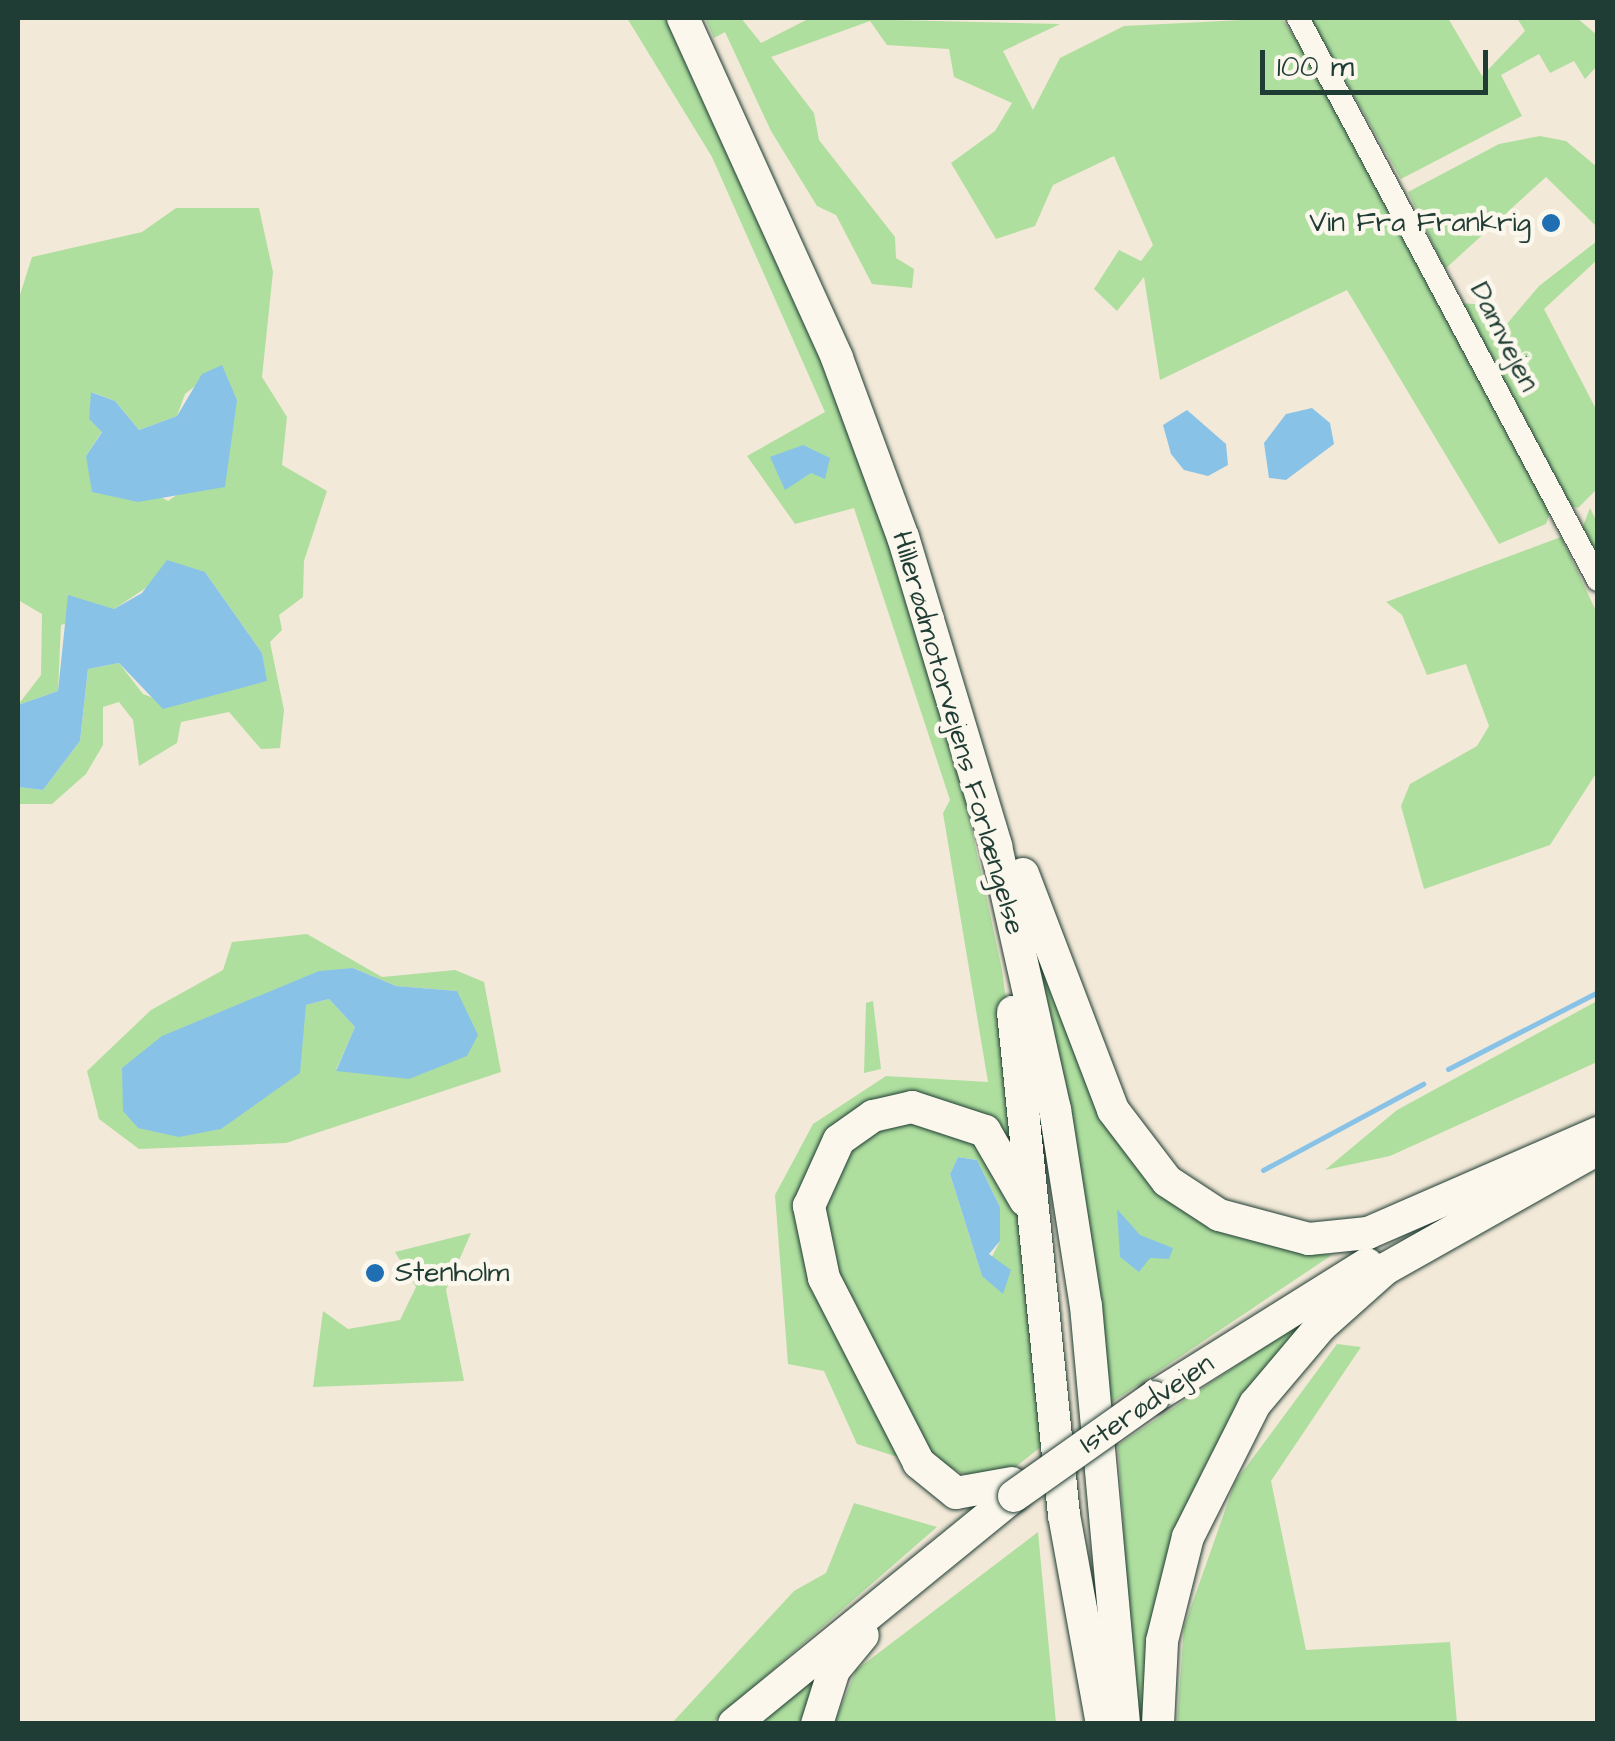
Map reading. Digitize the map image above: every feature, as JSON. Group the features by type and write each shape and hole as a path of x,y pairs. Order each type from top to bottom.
{"highway":[{"name":"Hillerødmotorvejens Forlængelse","path":"683,18 822,323 903,537 982,796 1075,1236 1124,1724"},
{"path":"903,537 935,589 1068,1010 1119,1120 1167,1181 1240,1224 1338,1238 1416,1216 1598,1137"},
{"path":"982,796 982,850 1039,1226 1078,1724"},
{"path":"1013,1490 956,1493 915,1457 817,1262 809,1206 820,1165 850,1130 883,1112 924,1106 956,1115 1009,1160 1039,1263"},
{"name":"Isterødvejen","path":"734,1724 970,1530 1013,1490 1389,1251 1598,1137"},
{"path":"1158,1724 1162,1641 1188,1537 1255,1404 1320,1326 1385,1269 1598,1150"},
{"path":"1064,1515 1102,1724"},
{"path":"817,1724 841,1659 970,1530"}],"street":[{"name":"Damvejen","path":"1298,18 1598,580"}],"green space":[{"path":"627,18 674,18 861,444 956,755 1002,970 1028,1167 970,1114 894,1106 807,1183 904,1459 857,1444 824,1371 788,1364 775,1195 813,1124 886,1076 988,1082 943,813 950,800 854,508 795,524 747,456 825,412 712,157"},
{"path":"705,18 741,18 761,43 810,18 1060,24 1003,51 1033,110 1060,58 1124,26 1281,18 1324,78 1552,508 1546,524 1499,544 1347,290 1160,380 1144,277 1117,311 1094,289 1119,250 1141,261 1153,245 1114,156 1053,185 1035,226 996,239 951,163 995,131 1012,103 954,77 949,49 887,45 870,21 771,57 814,113 819,140 895,237 896,258 914,269 912,288 872,284 836,215 817,206 771,131 725,32 714,38"},
{"path":"1310,18 1448,18 1482,76 1525,31 1517,18 1577,18 1597,35 1597,66 1585,79 1574,61 1550,73 1539,54 1501,75 1522,116 1401,179"},
{"path":"1540,136 1566,141 1597,167 1597,227 1546,177 1445,269 1408,192 1499,144"},
{"path":"176,208 259,208 273,272 262,377 287,417 282,465 327,491 304,561 303,597 279,615 282,630 270,642 284,710 280,748 261,749 229,712 181,722 177,743 139,766 133,720 119,702 103,707 103,745 86,774 52,804 18,804 18,787 43,790 80,741 88,669 119,663 143,694 171,705 266,681 262,653 205,572 152,584 114,609 61,625 58,691 18,705 41,675 42,614 18,600 18,301 32,257 142,232","holes":["221,366 237,400 188,487 168,501 86,456 102,431 89,419 92,392 115,401 139,430 177,416 185,394"]},
{"path":"1597,241 1597,260 1544,309 1597,411 1597,489 1578,508 1565,504 1459,303 1489,305 1495,338 1539,286"},
{"path":"1590,508 1597,522 1597,563 1581,531"},
{"path":"1561,537 1597,613 1597,772 1550,845 1424,889 1401,806 1410,784 1477,746 1489,726 1466,664 1427,675 1402,615 1386,602"},
{"path":"1016,877 1101,1109 1273,1246 1332,1255 1108,1405"},
{"path":"307,934 382,977 455,970 484,982 501,1072 286,1143 139,1149 99,1119 87,1071 151,1010 223,970 232,942","holes":["353,968 396,986 457,991 336,1070 355,1027 329,999 306,1005"]},
{"path":"873,1001 881,1069 864,1073 866,1003"},
{"path":"1597,1001 1597,1062 1390,1156 1325,1170 1397,1110"},
{"path":"897,1120 965,1131 1016,1194 1043,1445 991,1487 932,1459 816,1226 848,1146","holes":["958,1157 977,1160 1000,1207 1000,1241 982,1276 950,1174"]},
{"path":"471,1233 446,1290 464,1381 313,1387 323,1311 348,1329 400,1320 416,1287 395,1252"},
{"path":"1321,1309 1248,1393 1205,1465 1172,1557 1149,1723 1136,1723 1118,1445"},
{"path":"1337,1344 1361,1347 1271,1481 1306,1650 1450,1642 1457,1723 1177,1723 1184,1627 1235,1482"},
{"path":"854,1503 937,1527 712,1723 671,1724 794,1591 826,1573"},
{"path":"1038,1532 1056,1723 834,1724 856,1670"},
{"path":"823,1666 801,1723 750,1724"}],"water":[{"path":"222,365 237,400 225,487 138,502 92,492 86,456 102,432 89,419 91,392 115,401 139,430 177,416 202,374"},
{"path":"1312,408 1330,423 1334,444 1286,480 1269,478 1264,443 1286,414"},
{"path":"1187,410 1226,444 1228,465 1208,476 1184,470 1171,454 1163,425"},
{"path":"803,445 830,458 825,479 811,473 785,490 770,457"},
{"path":"167,560 205,572 262,653 267,681 163,709 119,663 88,669 80,741 43,790 18,787 18,705 58,691 68,595 114,609 142,593"},
{"path":"353,968 396,986 457,991 478,1035 467,1056 409,1079 336,1071 355,1027 329,999 306,1005 300,1073 221,1129 179,1137 138,1128 123,1111 122,1068 162,1036 319,971"},
{"path":"958,1157 977,1160 1000,1207 1000,1241 989,1254 1011,1270 1003,1294 982,1276 950,1174"},
{"path":"1117,1209 1140,1235 1173,1248 1169,1259 1150,1258 1139,1272 1120,1257"}],"waterway":[{"path":"1448,1069 1598,992"},
{"path":"1263,1170 1423,1084"}],"place":[{"name":"Vin Fra Frankrig","path":"1551,223"},
{"name":"Stenholm","path":"375,1273"}]}
